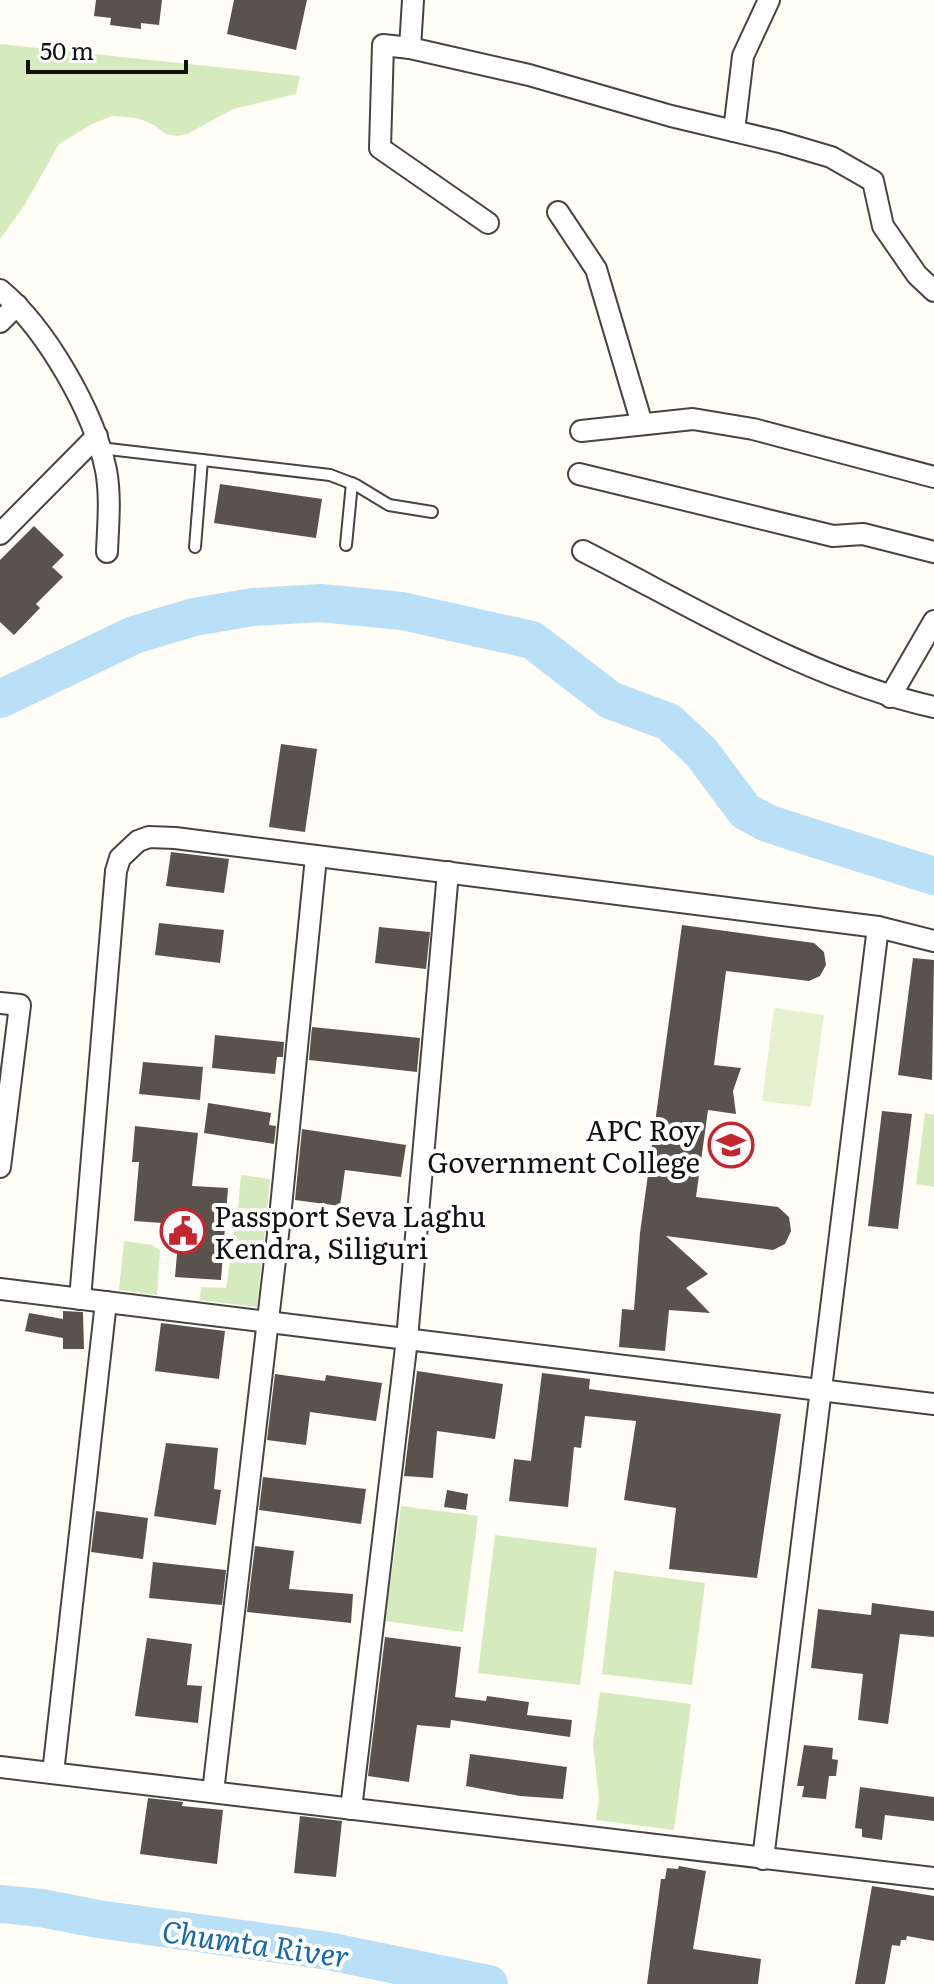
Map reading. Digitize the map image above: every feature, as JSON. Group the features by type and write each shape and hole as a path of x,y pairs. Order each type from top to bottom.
{"street":[{"path":"410,48 413,0"},
{"path":"734,131 743,56 769,0"},
{"path":"488,223 380,148 383,45 410,48 529,75 831,157 873,181 883,226 917,275 934,291"},
{"path":"558,212 596,269 642,424"},
{"path":"0,290 31,319 56,357 99,442 107,473 107,552"},
{"path":"0,322 17,305"},
{"path":"581,431 693,419 753,429 934,477"},
{"path":"0,534 99,442"},
{"path":"579,474 833,536 863,534 934,552"},
{"path":"583,551 808,666 890,697 934,707"},
{"path":"890,697 934,621"},
{"path":"80,1299 116,871 120,858 138,841 159,837 448,872 878,927 934,941"},
{"path":"213,1792 268,1322 316,857"},
{"path":"351,1809 407,1339 448,872"},
{"path":"763,1859 878,927"},
{"path":"0,1003 20,1005 0,1167"},
{"path":"0,1289 934,1404"},
{"path":"53,1773 106,1302"},
{"path":"0,1767 934,1878"}],"lane":[{"path":"99,442 202,460 330,475 352,483 389,505 432,512"},
{"path":"195,547 202,460"},
{"path":"346,545 352,483"}],"green space":[{"path":"0,44 300,76 296,94 233,109 187,134 166,134 137,118 112,116 92,124 59,144 24,206 0,239"},
{"path":"774,1008 824,1015 811,1107 762,1101"},
{"path":"925,1113 934,1115 934,1187 916,1184"},
{"path":"241,1175 270,1179 267,1210 238,1208"},
{"path":"266,1223 257,1307 200,1300 201,1287 226,1288 235,1227"},
{"path":"124,1241 152,1245 160,1250 157,1295 119,1290"},
{"path":"401,1506 478,1516 463,1632 385,1621"},
{"path":"495,1535 597,1548 580,1685 478,1673"},
{"path":"614,1571 705,1583 692,1685 602,1674"},
{"path":"600,1692 691,1704 674,1830 596,1820 599,1799 593,1745"}],"building":[{"path":"96,0 162,0 159,25 141,23 141,29 110,25 111,18 94,16"},
{"path":"234,0 307,0 296,50 227,34"},
{"path":"220,484 322,499 316,538 214,523"},
{"path":"34,526 64,555 52,567 63,577 36,604 40,608 14,635 0,622 0,560"},
{"path":"281,744 317,749 305,832 269,827"},
{"path":"171,852 229,859 224,893 166,886"},
{"path":"159,923 224,930 220,963 155,955"},
{"path":"682,925 814,943 824,952 826,965 820,976 809,981 726,971 714,1065 741,1068 733,1091 736,1114 708,1110 696,1197 778,1207 789,1217 791,1231 785,1244 773,1250 666,1236 708,1274 686,1288 710,1313 669,1310 665,1351 619,1347 622,1309 634,1310 640,1233"},
{"path":"379,927 430,932 426,969 375,963"},
{"path":"913,958 934,960 932,1080 898,1075"},
{"path":"312,1027 420,1038 417,1072 309,1060"},
{"path":"215,1035 284,1042 283,1057 277,1057 275,1074 212,1068"},
{"path":"143,1062 203,1067 200,1100 139,1094"},
{"path":"208,1103 271,1113 269,1125 276,1126 274,1144 204,1133"},
{"path":"882,1111 912,1114 898,1229 868,1226"},
{"path":"135,1126 198,1133 192,1186 228,1188 221,1280 175,1277 178,1242 167,1234 162,1223 134,1221 139,1162 132,1162"},
{"path":"302,1129 406,1145 401,1177 345,1170 340,1206 295,1200"},
{"path":"63,1311 83,1312 84,1349 63,1349 63,1338 25,1331 29,1313 63,1319"},
{"path":"161,1323 225,1331 219,1379 155,1371"},
{"path":"417,1371 503,1384 495,1439 437,1431 433,1478 404,1476"},
{"path":"542,1373 590,1379 589,1389 781,1414 757,1578 669,1569 676,1508 624,1500 636,1421 585,1416 581,1448 574,1447 568,1507 509,1501 514,1459 531,1461"},
{"path":"275,1374 325,1381 326,1375 382,1383 376,1421 310,1412 306,1445 267,1440"},
{"path":"166,1443 218,1448 214,1489 221,1490 216,1525 154,1516"},
{"path":"263,1477 366,1489 361,1524 259,1510"},
{"path":"447,1490 468,1494 466,1510 444,1507"},
{"path":"96,1511 148,1518 143,1559 91,1552"},
{"path":"255,1546 294,1551 289,1589 353,1594 351,1623 247,1612"},
{"path":"153,1562 226,1570 222,1605 149,1598"},
{"path":"872,1603 934,1611 934,1637 900,1634 888,1724 858,1720 863,1674 811,1668 818,1609 871,1615"},
{"path":"385,1637 461,1647 455,1697 486,1701 487,1696 529,1702 527,1715 572,1720 570,1737 451,1720 450,1728 417,1725 409,1782 368,1776"},
{"path":"147,1638 192,1644 187,1685 202,1686 198,1723 135,1716"},
{"path":"804,1745 833,1748 832,1759 838,1760 836,1776 829,1776 826,1799 802,1797 804,1786 797,1786"},
{"path":"470,1754 567,1767 563,1799 520,1796 466,1786"},
{"path":"860,1787 934,1797 934,1821 885,1815 882,1840 862,1837 862,1829 855,1828"},
{"path":"148,1798 183,1802 182,1806 223,1810 217,1864 140,1854"},
{"path":"300,1816 342,1821 336,1877 294,1873"},
{"path":"679,1866 706,1871 693,1949 761,1959 758,1984 647,1984 661,1879 665,1879 667,1868 678,1869"},
{"path":"872,1886 934,1896 934,1941 907,1936 906,1940 901,1940 900,1946 892,1945 885,1984 855,1984"}],"waterway":[{"path":"0,699 134,635 194,617 253,607 321,603 402,611 532,640 610,700 669,722 701,752 745,811 767,823 934,876"},
{"name":"Chumta River","path":"0,1904 328,1951 489,1984"}],"place":[{"name":"APC Roy Government College","path":"731,1145"},
{"name":"Passport Seva Laghu Kendra, Siliguri","path":"183,1231"}]}
